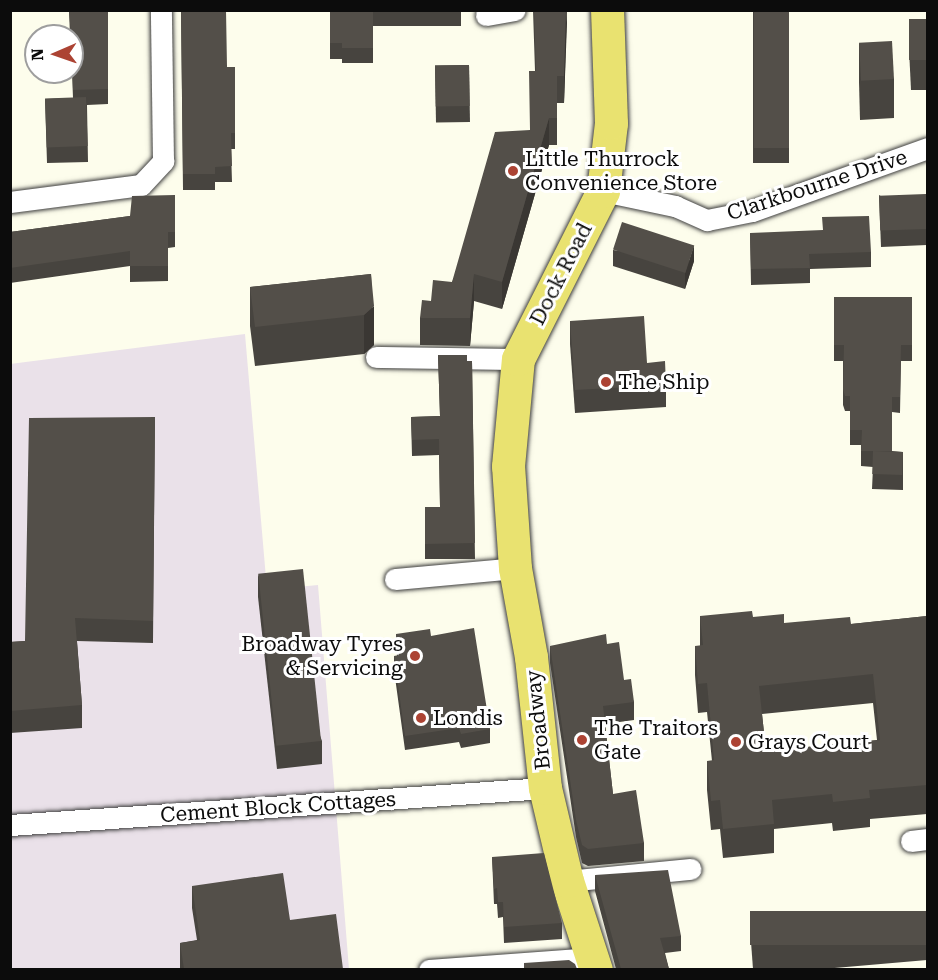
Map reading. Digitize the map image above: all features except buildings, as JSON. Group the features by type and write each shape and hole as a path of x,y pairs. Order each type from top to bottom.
{"main road":[{"name":"Dock Road","path":"508,466 518,359 603,191 611,123 607,10"},
{"name":"Broadway","path":"508,466 515,568 531,657 545,789 567,881 594,964"}],"street":[{"path":"10,202 141,185 163,161 161,10"},
{"path":"486,15 515,10"},
{"name":"Clarkbourne Drive","path":"603,191 675,206 707,220 752,211 927,148"},
{"path":"376,357 518,359"},
{"path":"395,579 515,568"},
{"name":"Cement Block Cottages","path":"10,825 545,789"},
{"path":"567,881 690,869"},
{"path":"429,969 594,964"}],"shaded area":[{"path":"245,334 267,590 318,585 349,969 11,969 10,364"}],"place":[{"name":"Little Thurrock Convenience Store","path":"513,171"},
{"name":"The Ship","path":"606,382"},
{"name":"Broadway Tyres & Servicing","path":"415,656"},
{"name":"Londis","path":"421,718"},
{"name":"The Traitors Gate","path":"582,740"},
{"name":"Grays Court","path":"736,742"}]}
